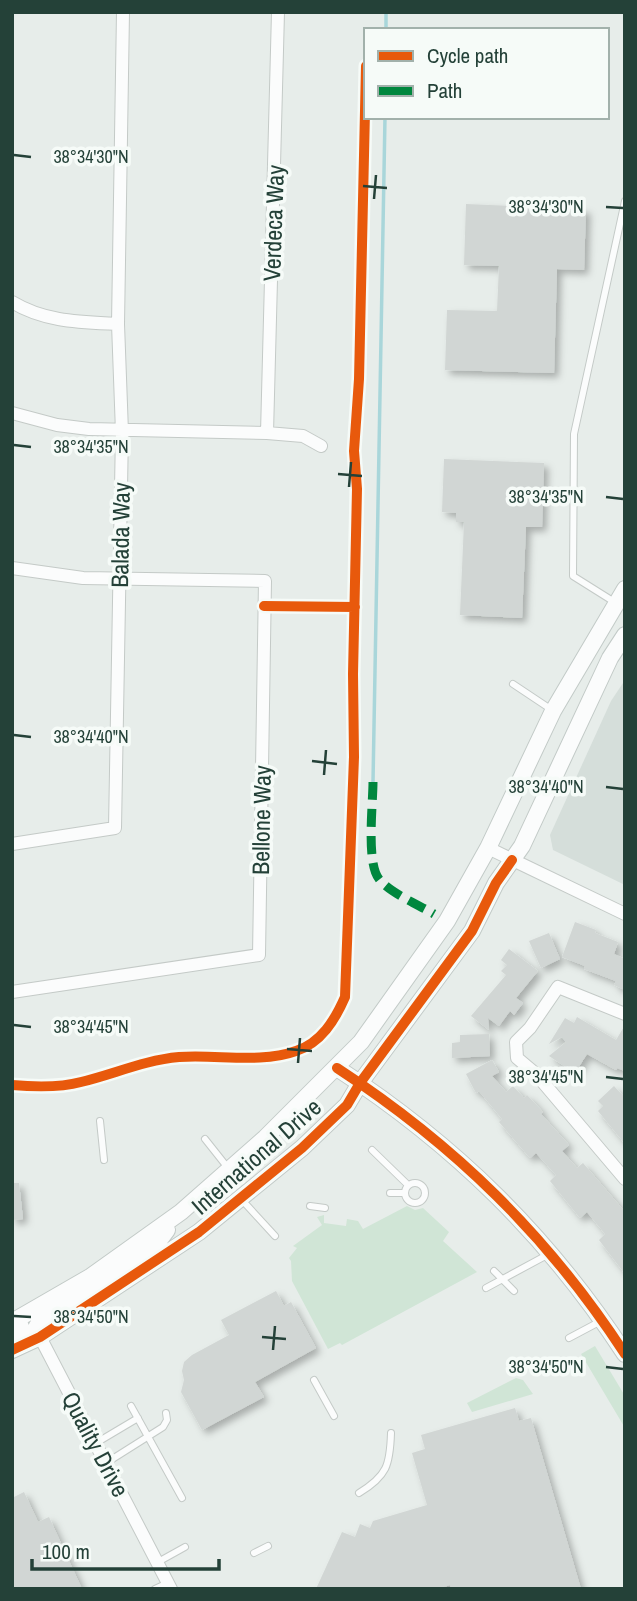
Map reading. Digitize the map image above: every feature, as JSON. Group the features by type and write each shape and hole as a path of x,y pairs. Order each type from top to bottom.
{"main road":[{"name":"International Drive","path":"14,1316 90,1277 181,1212 230,1171 337,1068 376,1021 447,920 488,848 553,711 620,596"},
{"name":"International Drive","path":"12,1350 40,1337 199,1232 302,1149 347,1105 360,1083 472,931 496,883 522,846 610,658 625,635"},
{"path":"337,1068 404,1114 477,1176 551,1253 603,1320 625,1354"},
{"path":"40,1337 36,1328 38,1324 149,1254 181,1212"},
{"path":"12,1336 22,1330 14,1316"}],"street":[{"name":"Balada Way","path":"12,844 116,828 122,432 118,324 123,12"},
{"name":"Verdeca Way","path":"267,433 278,12"},
{"path":"12,302 51,319 118,324"},
{"path":"12,413 57,425 122,432 267,433 303,436 321,446"},
{"path":"12,568 45,574 120,580"},
{"name":"Bellone Way","path":"12,992 259,955 265,582 120,580"},
{"path":"488,848 625,914"},
{"path":"625,1014 558,988 530,1028 516,1042 517,1058 536,1074 625,1179"},
{"name":"Quality Drive","path":"40,1337 170,1586"}],"lane":[{"path":"620,596 573,576 573,434 625,201"},
{"path":"513,684 553,711"},
{"path":"100,1121 104,1160"},
{"path":"205,1139 230,1171"},
{"path":"372,1150 408,1185 419,1184 425,1189 425,1197 419,1202 412,1202 405,1193"},
{"path":"405,1193 408,1185"},
{"path":"390,1193 405,1193"},
{"path":"241,1198 275,1237"},
{"path":"310,1206 325,1208"},
{"path":"486,1288 551,1253"},
{"path":"494,1271 514,1291"},
{"path":"569,1338 603,1320"},
{"path":"314,1380 334,1416"},
{"path":"131,1406 182,1498"},
{"path":"106,1463 163,1427 167,1420 166,1413"},
{"path":"96,1443 138,1418"},
{"path":"359,1493 382,1476 390,1461 391,1433"},
{"path":"254,1553 268,1546"},
{"path":"158,1562 185,1547"},
{"path":"155,1589 170,1586"}],"shaded area":[{"path":"625,680 625,885 553,850 550,835 611,701"}],"green space":[{"path":"407,1206 415,1210 423,1208 449,1232 443,1241 477,1272 342,1345 340,1343 328,1349 292,1281 289,1258 297,1248 293,1246 322,1225 317,1217 324,1215 324,1223 346,1226 347,1219 358,1221 363,1229"},
{"path":"595,1346 625,1396 625,1428 581,1354"},
{"path":"516,1378 523,1380 533,1394 472,1412 467,1403"}],"building":[{"path":"466,204 586,209 584,270 557,269 554,373 445,370 447,310 497,311 499,266 464,265"},
{"path":"444,459 544,463 542,527 526,527 522,618 460,615 464,522 456,522 456,513 442,512"},
{"path":"575,922 618,942 614,954 625,959 625,990 614,985 616,981 562,957"},
{"path":"549,933 560,959 541,968 529,941"},
{"path":"509,949 538,971 516,998 523,1003 514,1015 510,1011 499,1026 488,1018 489,1030 471,1016 506,975 501,971 507,965 501,960"},
{"path":"577,1017 616,1040 625,1025 625,1071 616,1070 587,1054 575,1073 549,1056 566,1042 562,1037 549,1044 565,1018 574,1023"},
{"path":"489,1034 490,1056 452,1058 452,1043 460,1042 460,1035"},
{"path":"492,1060 499,1072 492,1076 506,1092 513,1086 524,1098 527,1095 569,1145 562,1151 577,1168 583,1163 625,1212 625,1274 599,1240 605,1234 587,1212 580,1218 550,1181 556,1175 536,1153 530,1158 499,1122 502,1119 479,1091 476,1093 466,1074"},
{"path":"614,1086 625,1098 625,1144 598,1111 603,1106 598,1101"},
{"path":"12,1183 19,1183 23,1219 12,1220"},
{"path":"276,1291 284,1306 291,1302 316,1348 255,1382 264,1397 202,1430 181,1392 184,1362 229,1335 221,1320"},
{"path":"515,1408 519,1421 531,1418 581,1589 451,1589 450,1585 438,1589 316,1589 342,1532 355,1537 360,1524 370,1528 373,1521 427,1505 412,1453 425,1449 421,1435"},
{"path":"24,1492 38,1522 49,1517 82,1589 12,1589 12,1498"}],"waterway":[{"path":"386,12 386,28"},
{"path":"373,782 385,119"}],"marked path":[{"path":"373,782 371,847 375,871 390,889 434,914"}],"cycle path":[{"path":"12,1085 73,1084 142,1064 179,1057 253,1058 282,1055 305,1047 320,1036 332,1022 345,997 354,757 357,489 354,451 359,379 365,119"},
{"path":"264,606 355,607"},
{"path":"12,1350 40,1337 199,1232 302,1148 347,1105 360,1083 472,931 496,883 512,860"},
{"path":"337,1068 421,1129 460,1161 496,1196 564,1270 625,1354"}]}
